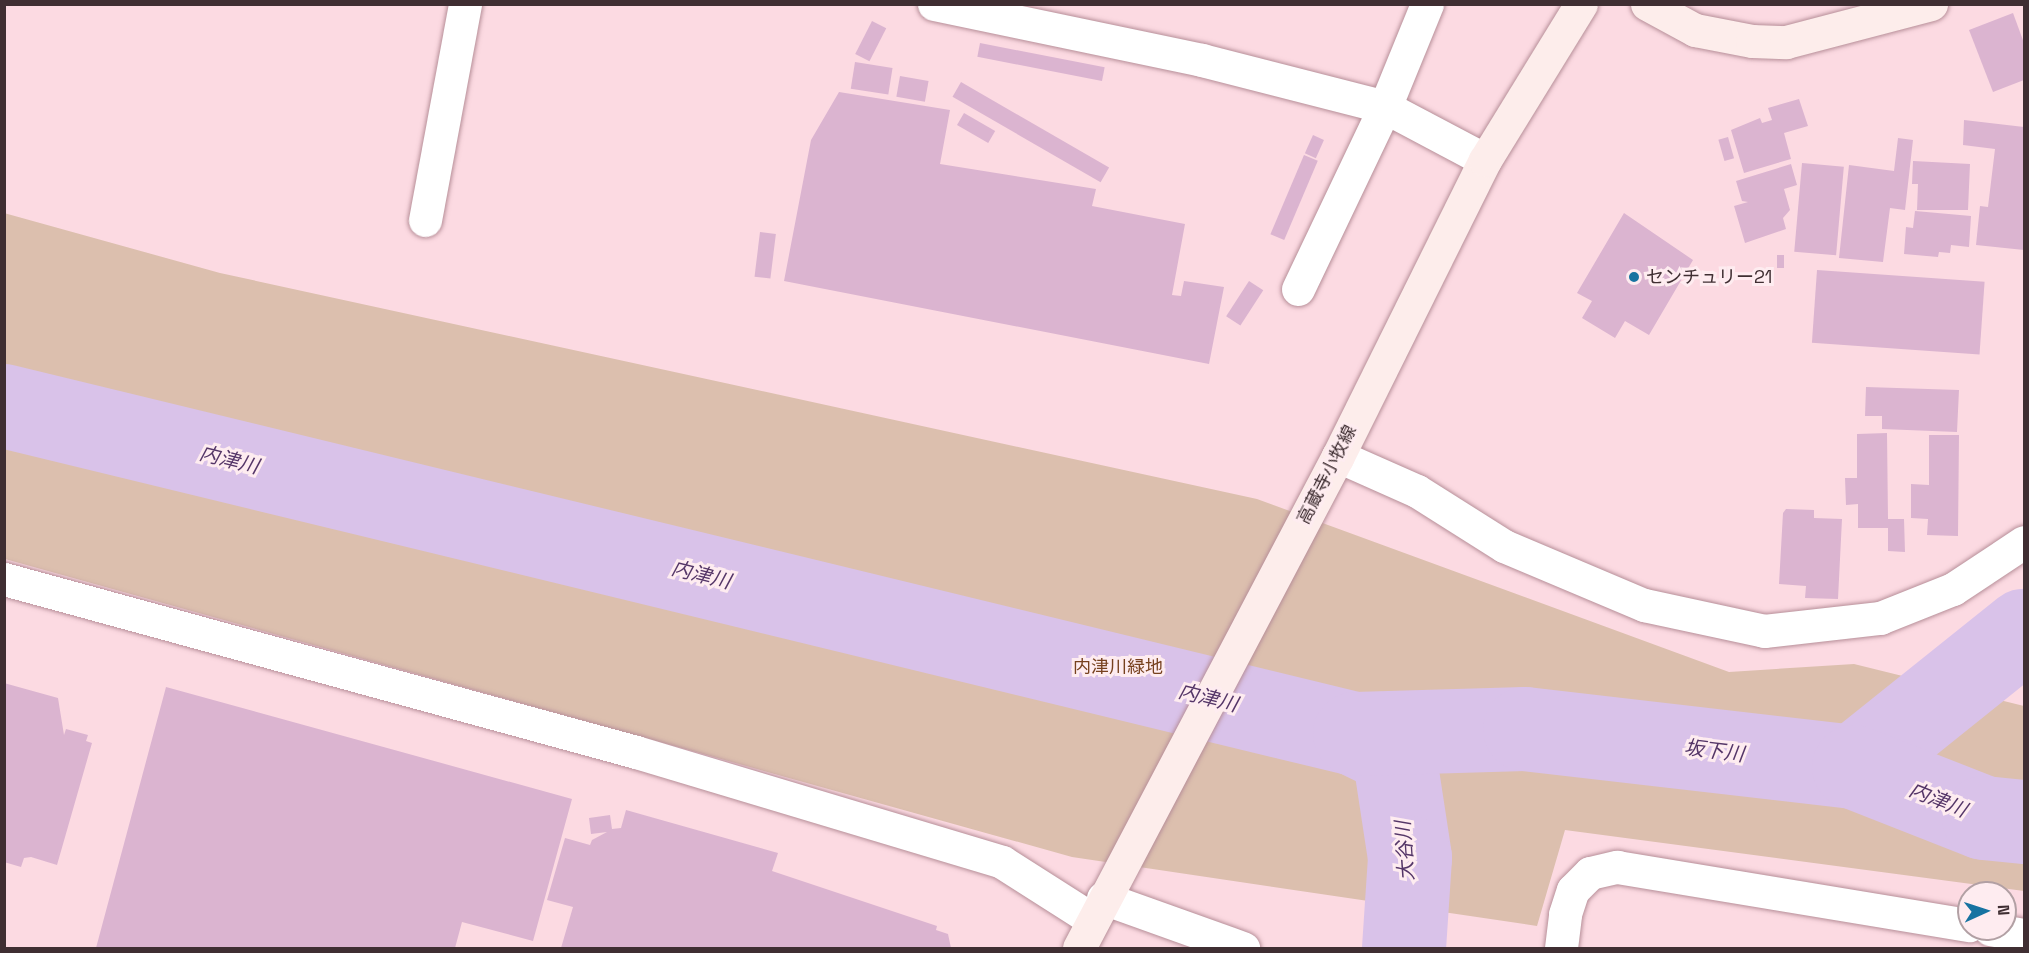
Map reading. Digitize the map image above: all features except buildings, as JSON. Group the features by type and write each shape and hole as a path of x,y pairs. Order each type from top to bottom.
{"main road":[{"name":"高蔵寺小牧線","path":"1097,911 1331,468 1485,160 1581,4"},
{"path":"1647,4 1695,30 1752,41 1786,42 1931,4"}],"street":[{"path":"424,220 465,4"},
{"path":"934,4 1202,60 1385,107 1485,160"},
{"path":"1298,289 1385,107 1427,4"},
{"path":"1331,468 1417,491 1504,546 1644,605 1764,631 1880,618 1953,589 2025,542"},
{"path":"4,579 636,752 1002,862 1097,911 1243,948"},
{"path":"1562,948 1565,914 1573,890 1590,873 1617,867 1957,924"}],"green space":[{"name":"内津川緑地","path":"4,213 220,273 1257,499 1729,672 1854,664 2024,706 2024,891 2017,890 2017,881 1957,882 1565,830 1537,926 1072,857 5,559"}],"waterway":[{"name":"内津川","path":"4,406 1355,734 1394,753 1410,858 1404,948"},
{"name":"坂下川","path":"1355,734 1525,729 1854,767 2024,631"},
{"name":"内津川","path":"1854,767 1984,818 2024,822"}],"place":[{"name":"センチュリー21","path":"1634,277"}],"water label":[{"name":"大谷川","path":"1405,851"}]}
